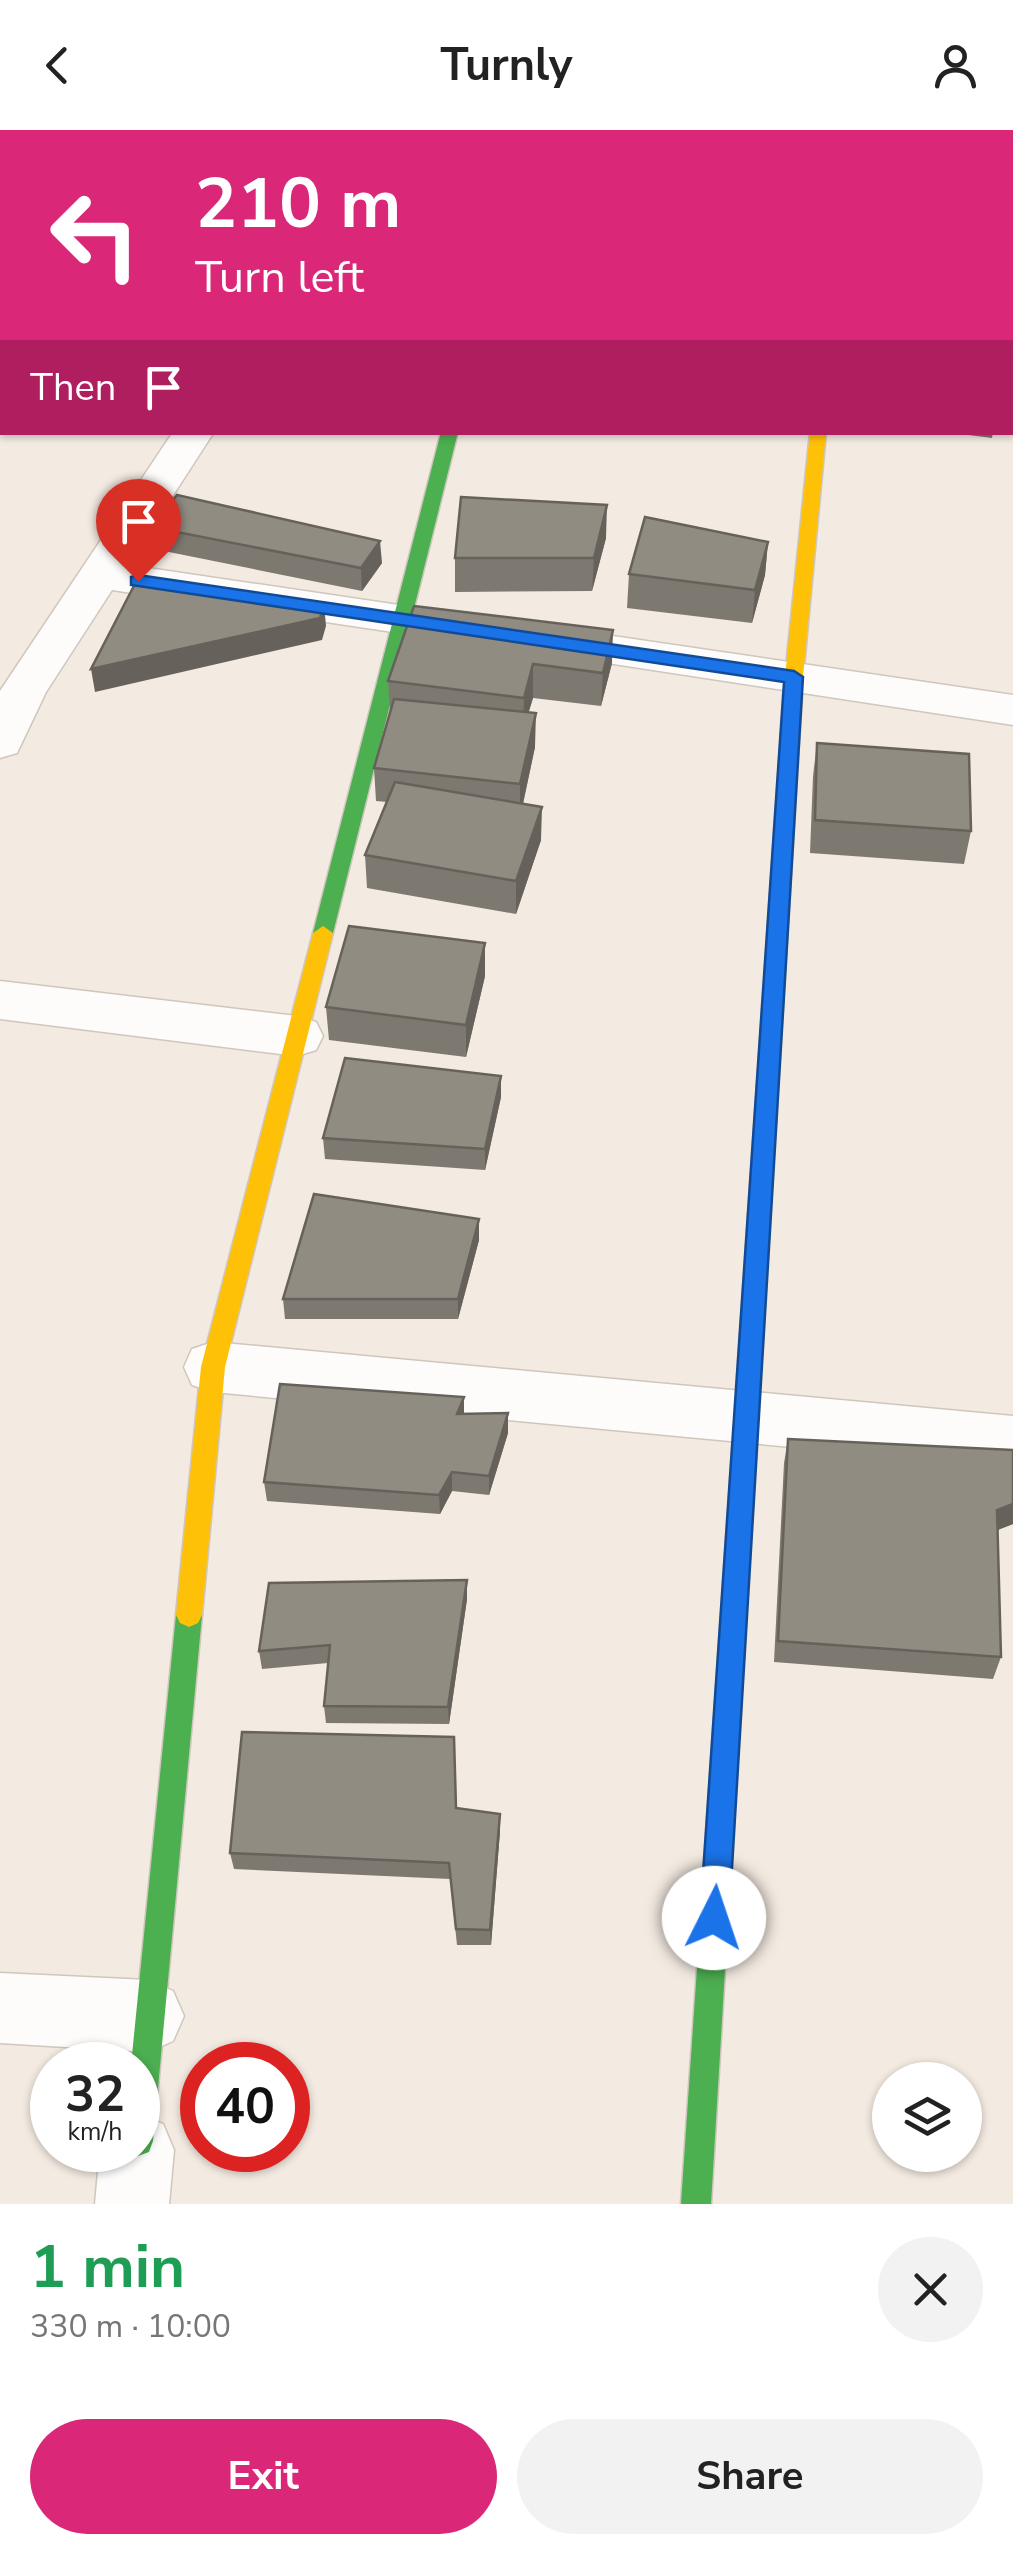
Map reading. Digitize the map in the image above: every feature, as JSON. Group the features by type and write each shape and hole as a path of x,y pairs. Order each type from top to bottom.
{"street":[{"path":"0,742 24,690 192,435"},
{"path":"146,2042 213,1367 449,435"},
{"path":"696,2204 794,677 818,435"},
{"path":"100,575 1013,710"},
{"path":"0,1000 297,1036"},
{"path":"213,1367 1013,1442"},
{"path":"0,2008 148,2016"},
{"path":"132,2204 135,2172"}],"building":[{"path":"177,495 380,541 361,568 151,527"},
{"path":"461,497 607,505 594,558 455,558"},
{"path":"645,517 768,542 755,590 629,574"},
{"path":"139,576 324,603 320,618 91,669"},
{"path":"414,606 613,630 603,673 533,664 524,698 388,681"},
{"path":"394,699 536,713 520,784 374,768"},
{"path":"817,743 969,754 971,831 815,820"},
{"path":"395,782 542,807 516,881 365,855"},
{"path":"349,926 485,943 466,1025 326,1007"},
{"path":"345,1058 501,1076 485,1149 323,1138"},
{"path":"314,1194 479,1219 458,1299 283,1299"},
{"path":"280,1384 464,1397 457,1414 508,1413 489,1476 452,1472 439,1495 264,1482"},
{"path":"788,1439 1013,1450 1013,1504 997,1510 1001,1657 778,1641"},
{"path":"467,1580 448,1707 324,1706 330,1645 259,1651 269,1583"},
{"path":"242,1732 454,1737 456,1808 500,1814 490,1930 456,1929 449,1863 230,1853"}],"traffic: fast":[{"path":"323,933 449,435"},
{"path":"696,2204 759,1218"},
{"path":"148,2042 189,1615"}],"traffic: slow":[{"path":"759,1218 794,677 818,435"},
{"path":"189,1615 213,1367 323,933"}],"route":[{"path":"138,581 794,677 714,1918"}]}
